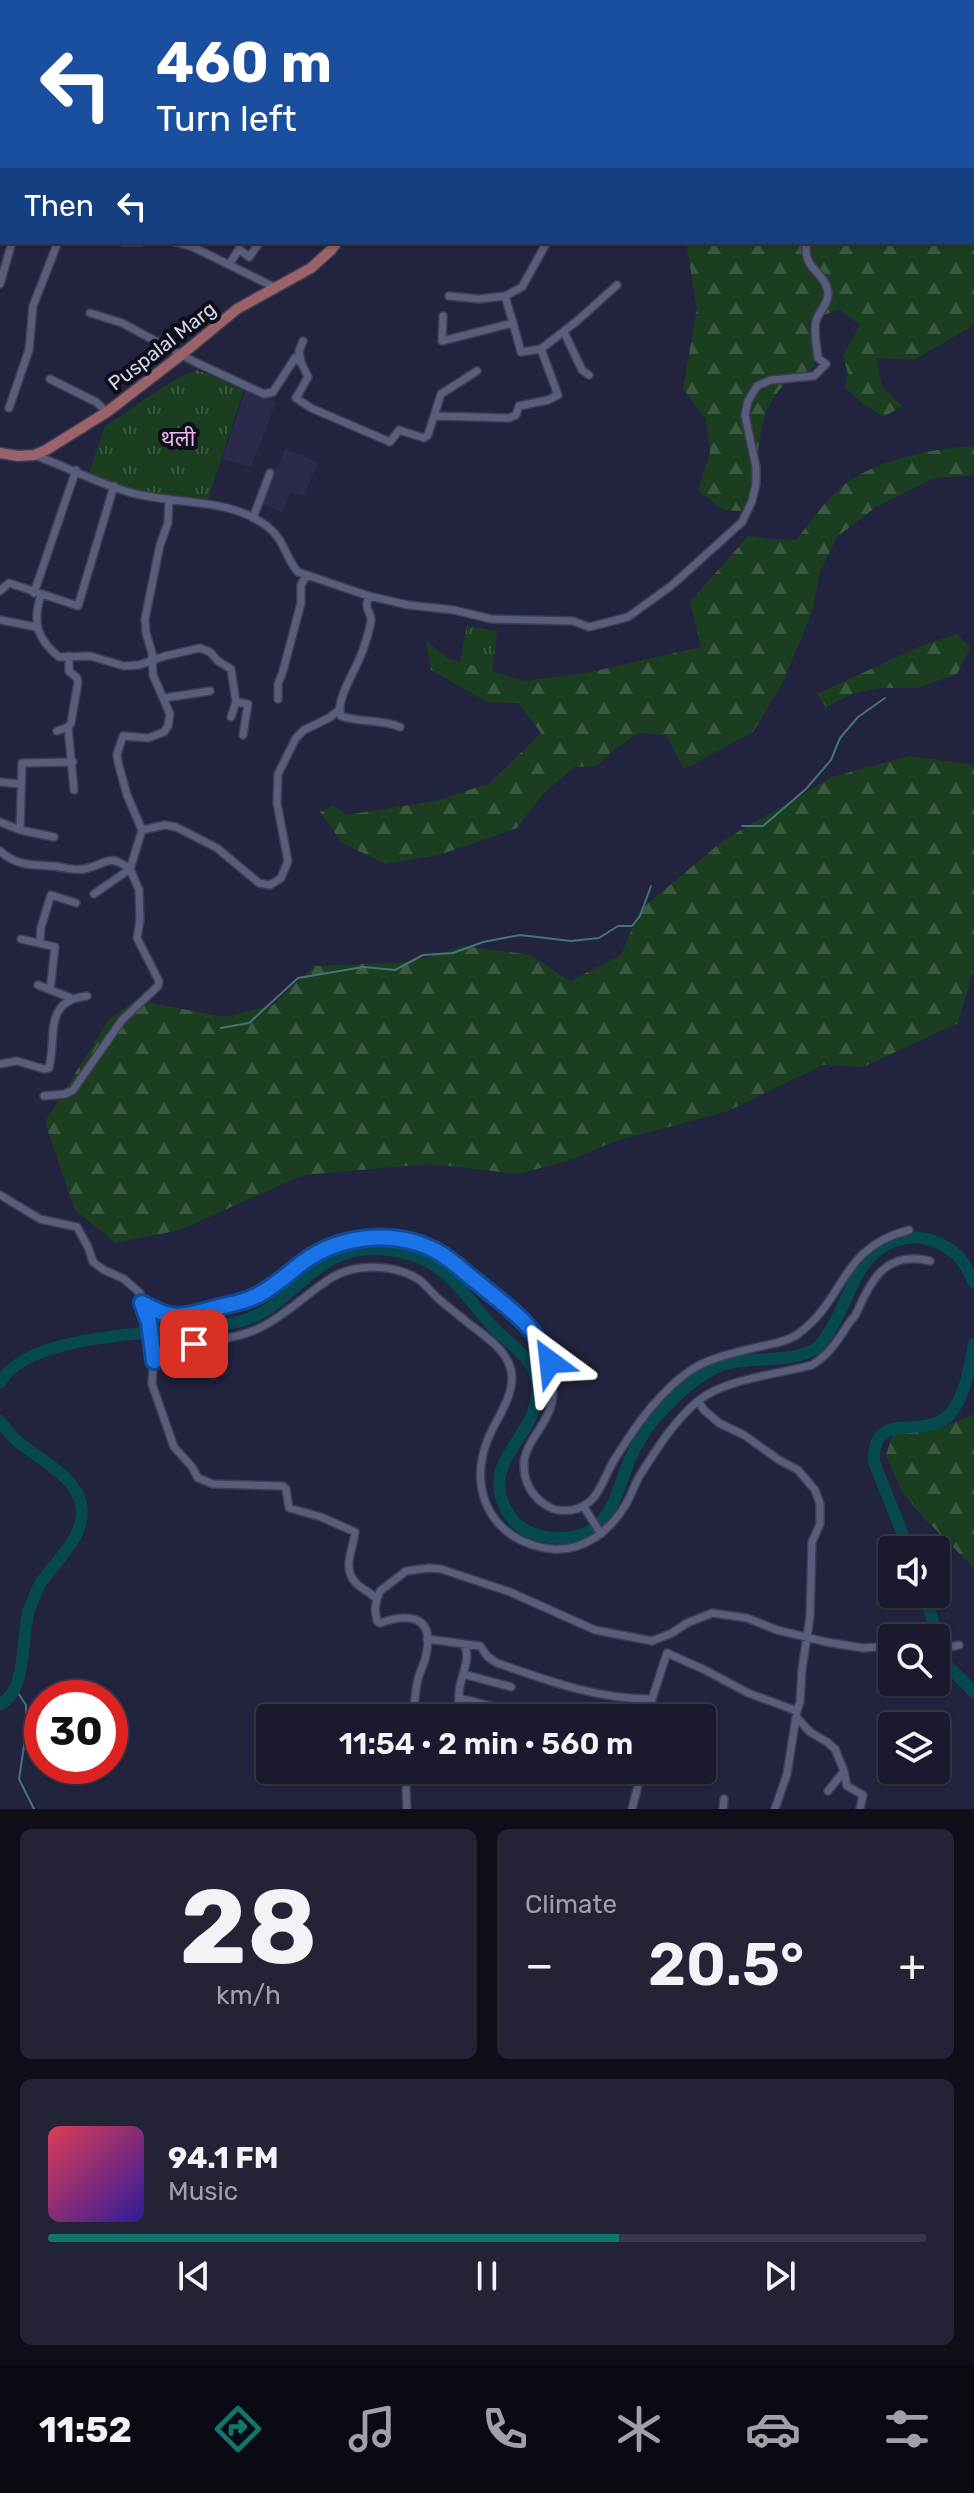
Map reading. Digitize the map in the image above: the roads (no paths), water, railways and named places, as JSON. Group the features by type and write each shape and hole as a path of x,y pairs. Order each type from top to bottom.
{"main road":[{"name":"Puspalal Marg","path":"34,455 107,412 237,309 320,262 335,244"},
{"path":"0,453 34,455"}],"street":[{"path":"0,284 11,244"},
{"path":"9,408 29,350 33,306 57,244"},
{"path":"182,244 274,287"},
{"path":"229,265 239,249 249,257 259,244"},
{"path":"449,296 479,299 505,296 522,287 546,244"},
{"path":"34,455 133,493 220,506 253,518 269,527 279,538 294,569 306,576 369,596 491,619 573,621 589,627 628,617 671,586 742,522 756,484 756,467 745,415 748,401 757,386 771,380 814,376 826,364 818,358 815,326 828,295 806,258 807,244"},
{"path":"505,296 521,352 541,349 617,285"},
{"path":"90,313 122,323 264,394 273,392 295,358 301,362"},
{"path":"443,316 442,341 513,323"},
{"path":"564,332 577,362 589,375"},
{"path":"303,341 299,351 308,377 296,398 311,408 390,442 399,430 424,438 428,435 441,394 477,371"},
{"path":"434,416 509,418 516,415 519,406 558,395 541,349"},
{"path":"50,379 96,402 107,412"},
{"path":"76,470 38,594 36,627 49,649 59,657 90,656 124,666 152,662 200,648 231,669 236,702 231,717"},
{"path":"253,518 270,473"},
{"path":"0,591 9,583 78,606 114,486"},
{"path":"94,894 130,869 142,830 124,783 117,754 123,736 148,738 164,732 168,726 170,714 153,675 145,619 160,545 168,523 169,499"},
{"path":"278,699 278,684 301,603 301,585 306,576"},
{"path":"369,596 366,609 371,620 339,710 341,716 352,720 400,727"},
{"path":"0,620 36,627"},
{"path":"57,731 71,723 78,682 69,671 69,656"},
{"path":"164,698 210,691"},
{"path":"236,702 248,704 243,735"},
{"path":"142,830 165,825 176,827 217,848 259,883 270,885 281,878 288,861 277,803 278,774 296,738 339,710"},
{"path":"68,727 74,790"},
{"path":"20,830 22,763 73,762"},
{"path":"0,782 20,784"},
{"path":"0,822 54,837"},
{"path":"0,867 3,854 23,864 38,867 82,870 108,859 130,869 139,890 137,938 158,974 158,986 122,1020 73,1090 44,1096"},
{"path":"40,943 41,927 51,895 76,903"},
{"path":"21,939 55,947 50,990"},
{"path":"38,985 71,998"},
{"path":"0,1064 17,1061 49,1068 57,1011 71,998 87,996"},
{"path":"0,1195 40,1219 77,1227 93,1262 132,1284 140,1293 154,1351 152,1384 174,1447 198,1478 213,1484 283,1486 289,1508 352,1529 355,1532 349,1556 350,1573 357,1584 377,1599"},
{"path":"142,1303 162,1315 200,1312 253,1297 310,1258 346,1243 380,1236 426,1246 504,1303 542,1343 550,1362 552,1404 526,1453 526,1480 531,1491 551,1508 568,1511 585,1509 598,1495 615,1458 648,1411 682,1376 708,1359 795,1336 822,1312 855,1261 867,1249 883,1239 909,1230"},
{"path":"154,1361 169,1349 236,1338 253,1331 283,1314 335,1275 368,1267 399,1271 419,1280 507,1358 512,1377 508,1397 481,1462 481,1485 496,1524 527,1542 551,1549 566,1549 583,1544 608,1529 669,1431 698,1401 713,1390 812,1365 822,1359 856,1314 864,1293 877,1274 894,1262 906,1259 930,1261"},
{"path":"698,1401 719,1423 744,1435 798,1470 815,1490 821,1514 812,1542 800,1702 787,1774 775,1809"},
{"path":"585,1509 601,1533"},
{"path":"414,1704 426,1654 424,1625 419,1620 401,1615 380,1623 375,1609 380,1591 406,1571 429,1568 441,1569 510,1592 595,1630 656,1640 712,1613 747,1618 807,1638 863,1648 878,1647"},
{"path":"427,1639 480,1646 497,1663 542,1679 602,1694 652,1699"},
{"path":"656,1640 657,1645 667,1653 797,1714 810,1732 835,1749 847,1786 863,1795 860,1809"},
{"path":"458,1704 458,1689 468,1656 464,1645"},
{"path":"950,1647 957,1646"},
{"path":"652,1704 667,1653"},
{"path":"463,1674 511,1687"},
{"path":"459,1698 483,1704"},
{"path":"828,1791 844,1771"},
{"path":"407,1784 407,1809"},
{"path":"632,1809 638,1784"},
{"path":"723,1809 724,1799"}],"waterway":[{"path":"742,826 763,826 806,789 831,760 840,738 858,717 885,698"},
{"path":"221,1028 249,1023 298,978 363,967 395,970 423,955 453,953 483,942 520,935 571,941 599,938 618,926 632,926 640,916 651,886"},
{"path":"0,1383 17,1365 42,1352 74,1343 242,1321 275,1304 332,1259 350,1252 378,1249 405,1253 445,1273 491,1325 520,1352 535,1374 537,1393 534,1410 503,1467 499,1481 501,1498 514,1522 525,1530 560,1538 576,1536 600,1523 608,1513 629,1461 647,1429 673,1399 697,1379 722,1365 798,1356 820,1345 834,1324 857,1275 873,1254 884,1246 912,1238 940,1243 958,1256 974,1283"},
{"path":"903,1536 874,1462 876,1445 881,1435 890,1430 926,1426 949,1415 963,1391 974,1344"},
{"path":"0,1421 16,1440 71,1484 81,1504 82,1515 69,1547 37,1589 27,1618 16,1687 0,1704"},
{"path":"929,1608 945,1663 974,1692"},
{"path":"14,1687 26,1705 26,1733 19,1779 34,1809"}],"district":[{"name":"थली","path":"178,438"}]}
